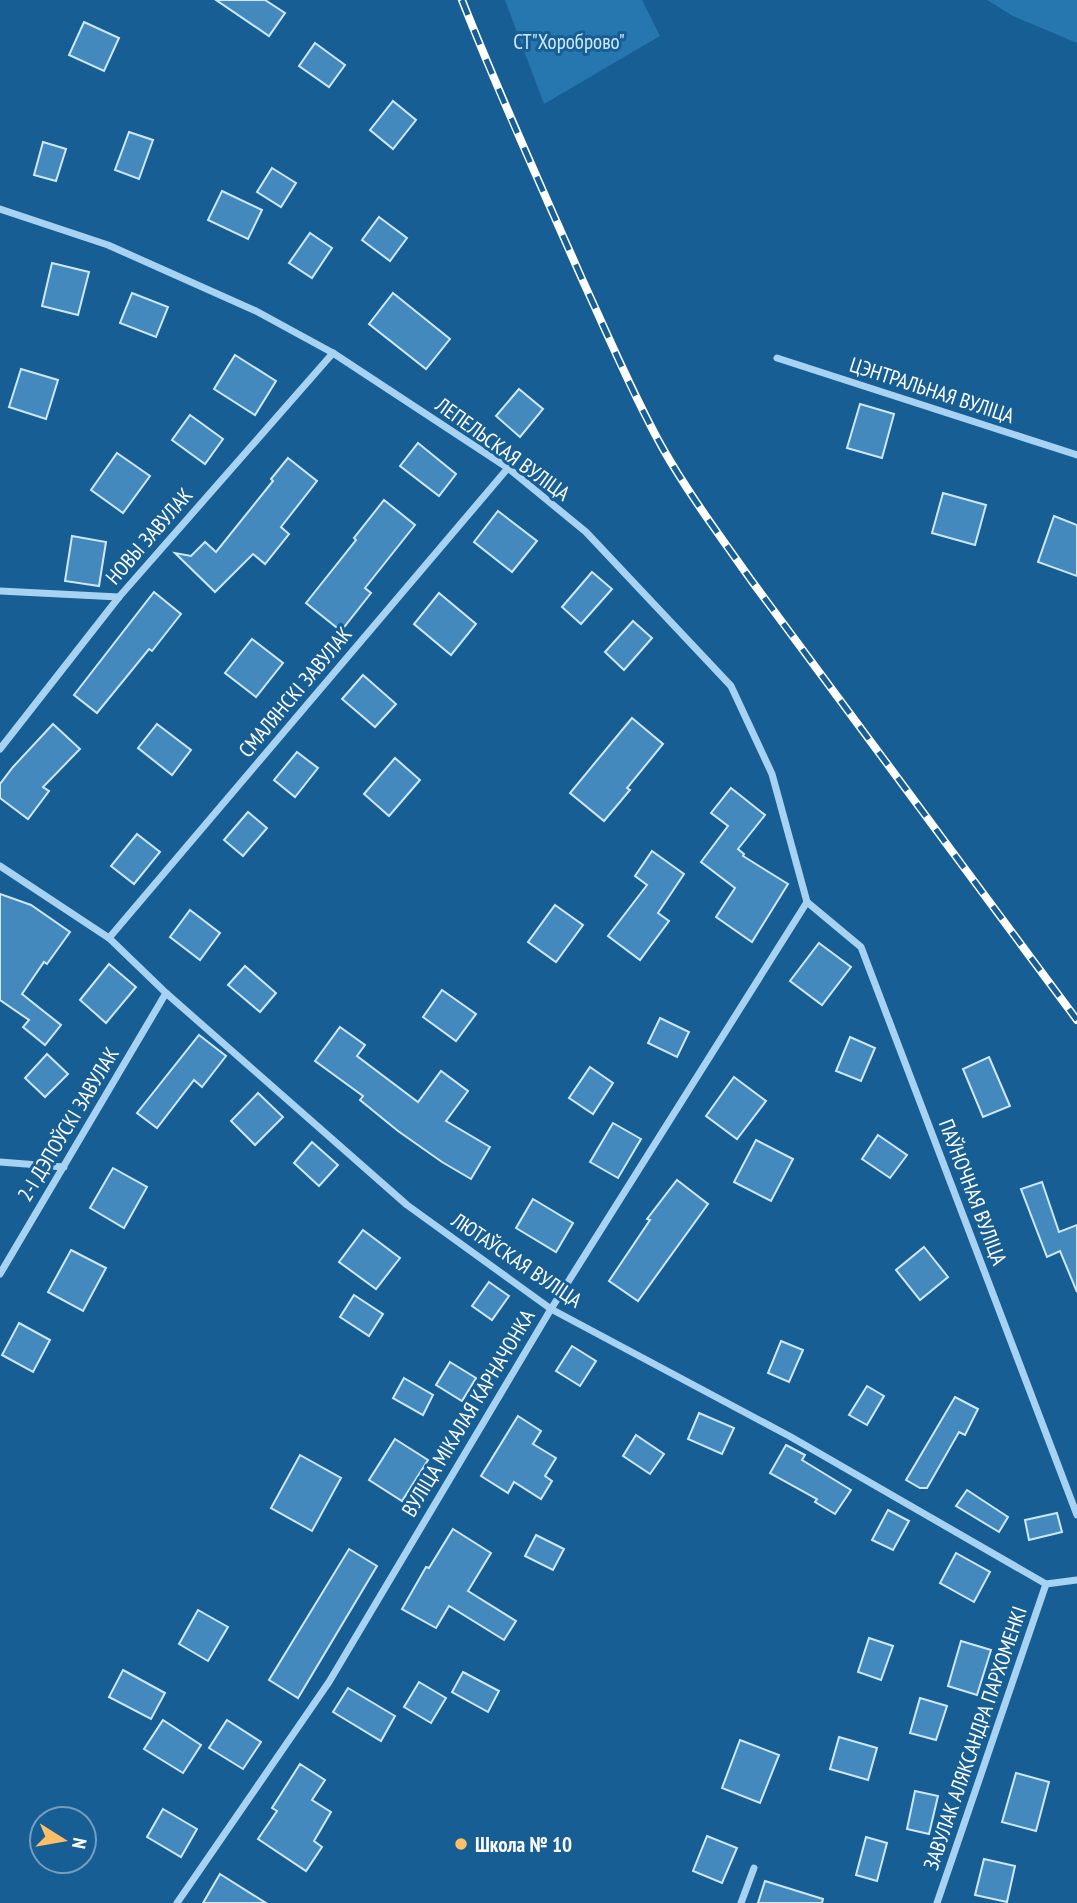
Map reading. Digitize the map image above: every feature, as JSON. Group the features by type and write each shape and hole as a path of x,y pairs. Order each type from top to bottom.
{"street":[{"name":"ЛЕПЕЛЬСКАЯ ВУЛІЦА","path":"0,209 108,245 256,312 333,353 508,468 586,532 731,686 772,774 807,902"},
{"name":"НОВЫ ЗАВУЛАК","path":"0,749 119,597 333,353"},
{"name":"ЦЭНТРАЛЬНАЯ ВУЛІЦА","path":"777,358 1077,455"},
{"name":"СМАЛЯНСКІ ЗАВУЛАК","path":"109,938 508,468"},
{"path":"0,591 119,597"},
{"name":"ЛЮТАЎСКАЯ ВУЛІЦА","path":"0,866 109,938 166,993 407,1205 551,1309 791,1437 1046,1584"},
{"name":"ВУЛІЦА МІКАЛАЯ КАРНАЧОНКА","path":"177,1903 329,1682 551,1309 807,902"},
{"name":"ПАЎНОЧНАЯ ВУЛІЦА","path":"807,902 861,947 1077,1515"},
{"name":"2-І ДЭПОЎСКІ ЗАВУЛАК","path":"0,1274 166,993"},
{"path":"0,1162 64,1167"},
{"path":"1046,1584 1077,1580"},
{"name":"ЗАВУЛАК АЛЯКСАНДРА ПАРХОМЕНКІ","path":"937,1903 1046,1584"},
{"path":"741,1903 754,1868"}],"green space":[{"name":"СТ\"Хороброво\"","path":"505,0 642,0 660,36 544,104"},
{"path":"987,0 1077,0 1077,43 1013,16"}],"building":[{"path":"216,0 265,0 285,13 269,36"},
{"path":"84,22 119,38 104,71 69,55"},
{"path":"315,43 345,65 329,87 299,66"},
{"path":"393,101 416,120 393,149 370,130"},
{"path":"129,132 153,140 139,179 115,170"},
{"path":"43,142 66,149 56,181 34,175"},
{"path":"272,168 296,183 281,207 257,192"},
{"path":"222,191 262,210 248,239 208,220"},
{"path":"379,217 407,238 390,261 362,240"},
{"path":"310,233 332,248 312,278 289,263"},
{"path":"52,263 89,272 78,315 42,306"},
{"path":"132,293 168,307 156,337 120,323"},
{"path":"393,293 450,339 426,369 369,324"},
{"path":"235,355 276,381 255,415 214,389"},
{"path":"21,369 58,380 46,419 9,407"},
{"path":"519,389 543,409 520,437 496,416"},
{"path":"860,404 894,414 882,458 847,448"},
{"path":"190,415 223,439 205,464 172,440"},
{"path":"418,443 456,474 439,496 400,466"},
{"path":"117,453 150,476 123,513 91,490"},
{"path":"288,458 317,481 281,527 289,534 265,564 253,554 215,592 175,553 191,556 205,542 216,552"},
{"path":"943,493 986,505 975,545 932,533"},
{"path":"384,500 415,525 365,588 371,593 341,631 306,603"},
{"path":"498,511 537,541 512,572 474,542"},
{"path":"1054,516 1077,525 1077,576 1038,562"},
{"path":"72,536 106,542 99,586 65,581"},
{"path":"592,572 612,589 581,624 562,607"},
{"path":"154,592 181,614 97,713 74,695"},
{"path":"439,593 476,624 451,655 414,624"},
{"path":"633,621 652,638 624,670 605,652"},
{"path":"252,639 283,663 256,697 225,673"},
{"path":"363,675 396,704 375,727 342,699"},
{"path":"632,718 663,744 604,821 570,793"},
{"path":"53,724 80,749 43,787 49,791 28,819 0,798 0,784"},
{"path":"157,724 191,750 172,775 138,748"},
{"path":"297,752 318,768 295,797 274,780"},
{"path":"395,758 420,780 389,816 364,794"},
{"path":"731,788 765,815 738,849 743,856 788,884 752,942 716,917 735,888 701,862 728,826 711,813"},
{"path":"248,812 267,828 243,856 224,840"},
{"path":"137,834 160,852 134,884 111,866"},
{"path":"652,851 684,874 658,913 669,921 640,960 608,936 647,885 635,876"},
{"path":"0,894 31,905 70,932 47,964 44,962 22,994 61,1025 45,1045 23,1027 29,1020 0,1000"},
{"path":"555,905 583,925 556,962 528,942"},
{"path":"190,910 220,933 200,960 170,937"},
{"path":"819,943 851,967 822,1005 790,981"},
{"path":"109,964 136,987 106,1023 80,1000"},
{"path":"245,966 276,993 260,1012 228,985"},
{"path":"442,990 476,1014 456,1041 423,1017"},
{"path":"660,1018 689,1032 677,1057 648,1043"},
{"path":"340,1027 365,1045 357,1056 418,1102 441,1071 468,1091 446,1121 490,1147 471,1179 398,1131 360,1100 363,1096 315,1061"},
{"path":"199,1035 226,1056 202,1087 194,1080 157,1128 137,1113"},
{"path":"850,1037 875,1048 861,1081 836,1071"},
{"path":"47,1054 68,1074 45,1097 25,1078"},
{"path":"989,1057 1010,1106 983,1117 963,1069"},
{"path":"590,1067 613,1083 593,1114 569,1098"},
{"path":"734,1077 766,1101 737,1139 706,1116"},
{"path":"258,1093 283,1117 255,1145 231,1121"},
{"path":"613,1123 641,1139 618,1178 590,1162"},
{"path":"878,1135 907,1155 890,1178 862,1159"},
{"path":"756,1140 793,1159 771,1201 734,1182"},
{"path":"312,1142 338,1165 319,1186 294,1163"},
{"path":"113,1168 147,1187 124,1228 90,1208"},
{"path":"677,1180 708,1204 638,1301 609,1281 650,1220 647,1219"},
{"path":"1042,1182 1059,1232 1077,1225 1077,1292 1060,1251 1047,1257 1021,1189"},
{"path":"533,1199 573,1223 556,1252 516,1228"},
{"path":"363,1230 400,1258 376,1289 339,1262"},
{"path":"924,1247 948,1277 920,1300 896,1270"},
{"path":"71,1250 106,1268 83,1311 48,1292"},
{"path":"489,1282 509,1296 492,1320 472,1306"},
{"path":"354,1295 383,1314 369,1336 340,1317"},
{"path":"19,1323 50,1340 33,1372 2,1355"},
{"path":"781,1341 803,1350 789,1382 768,1373"},
{"path":"572,1346 596,1361 580,1386 556,1371"},
{"path":"450,1362 476,1378 462,1401 436,1385"},
{"path":"404,1378 433,1395 423,1415 393,1398"},
{"path":"867,1386 884,1396 867,1425 849,1415"},
{"path":"955,1397 978,1409 965,1435 959,1432 927,1488 920,1488 906,1480"},
{"path":"699,1413 734,1428 722,1454 688,1439"},
{"path":"518,1416 541,1431 533,1444 556,1458 545,1476 552,1481 541,1499 514,1482 508,1493 481,1476"},
{"path":"636,1435 664,1454 650,1474 623,1456"},
{"path":"395,1439 428,1460 402,1501 369,1480"},
{"path":"786,1445 805,1455 802,1460 851,1490 835,1514 815,1502 817,1499 770,1473"},
{"path":"300,1455 341,1478 312,1531 271,1508"},
{"path":"967,1490 1008,1517 999,1532 956,1506"},
{"path":"888,1510 909,1521 893,1550 872,1540"},
{"path":"1057,1513 1062,1532 1029,1540 1025,1520"},
{"path":"453,1529 491,1553 468,1591 516,1621 504,1640 449,1606 436,1628 402,1609 426,1567 429,1568"},
{"path":"536,1535 564,1549 553,1570 525,1556"},
{"path":"349,1549 377,1566 298,1698 269,1680"},
{"path":"956,1553 990,1572 974,1602 940,1583"},
{"path":"198,1610 228,1627 208,1661 179,1644"},
{"path":"869,1638 893,1646 881,1680 858,1672"},
{"path":"961,1641 991,1650 977,1695 948,1686"},
{"path":"123,1670 165,1693 151,1719 109,1697"},
{"path":"463,1672 499,1691 488,1712 452,1692"},
{"path":"419,1682 446,1698 431,1723 404,1707"},
{"path":"348,1688 395,1716 381,1741 333,1712"},
{"path":"920,1698 947,1706 936,1740 910,1733"},
{"path":"163,1720 201,1745 183,1773 144,1749"},
{"path":"227,1720 261,1742 243,1769 209,1748"},
{"path":"839,1737 877,1748 868,1780 830,1769"},
{"path":"740,1740 779,1755 760,1803 722,1788"},
{"path":"300,1764 325,1780 312,1800 331,1812 314,1841 322,1847 306,1871 258,1839 277,1811 272,1808"},
{"path":"1016,1773 1049,1782 1036,1831 1002,1822"},
{"path":"915,1791 938,1796 929,1834 907,1829"},
{"path":"163,1809 197,1829 181,1857 147,1837"},
{"path":"707,1836 737,1848 722,1883 693,1871"},
{"path":"866,1837 887,1843 877,1881 856,1875"},
{"path":"984,1859 1015,1866 1007,1902 975,1895"},
{"path":"220,1874 266,1903 203,1903"},
{"path":"765,1881 823,1899 822,1903 758,1903"}],"railway":[{"path":"462,0 505,105 620,364 672,464 751,580 1077,1020"}],"place":[{"name":"Школа № 10","path":"461,1844"}]}
